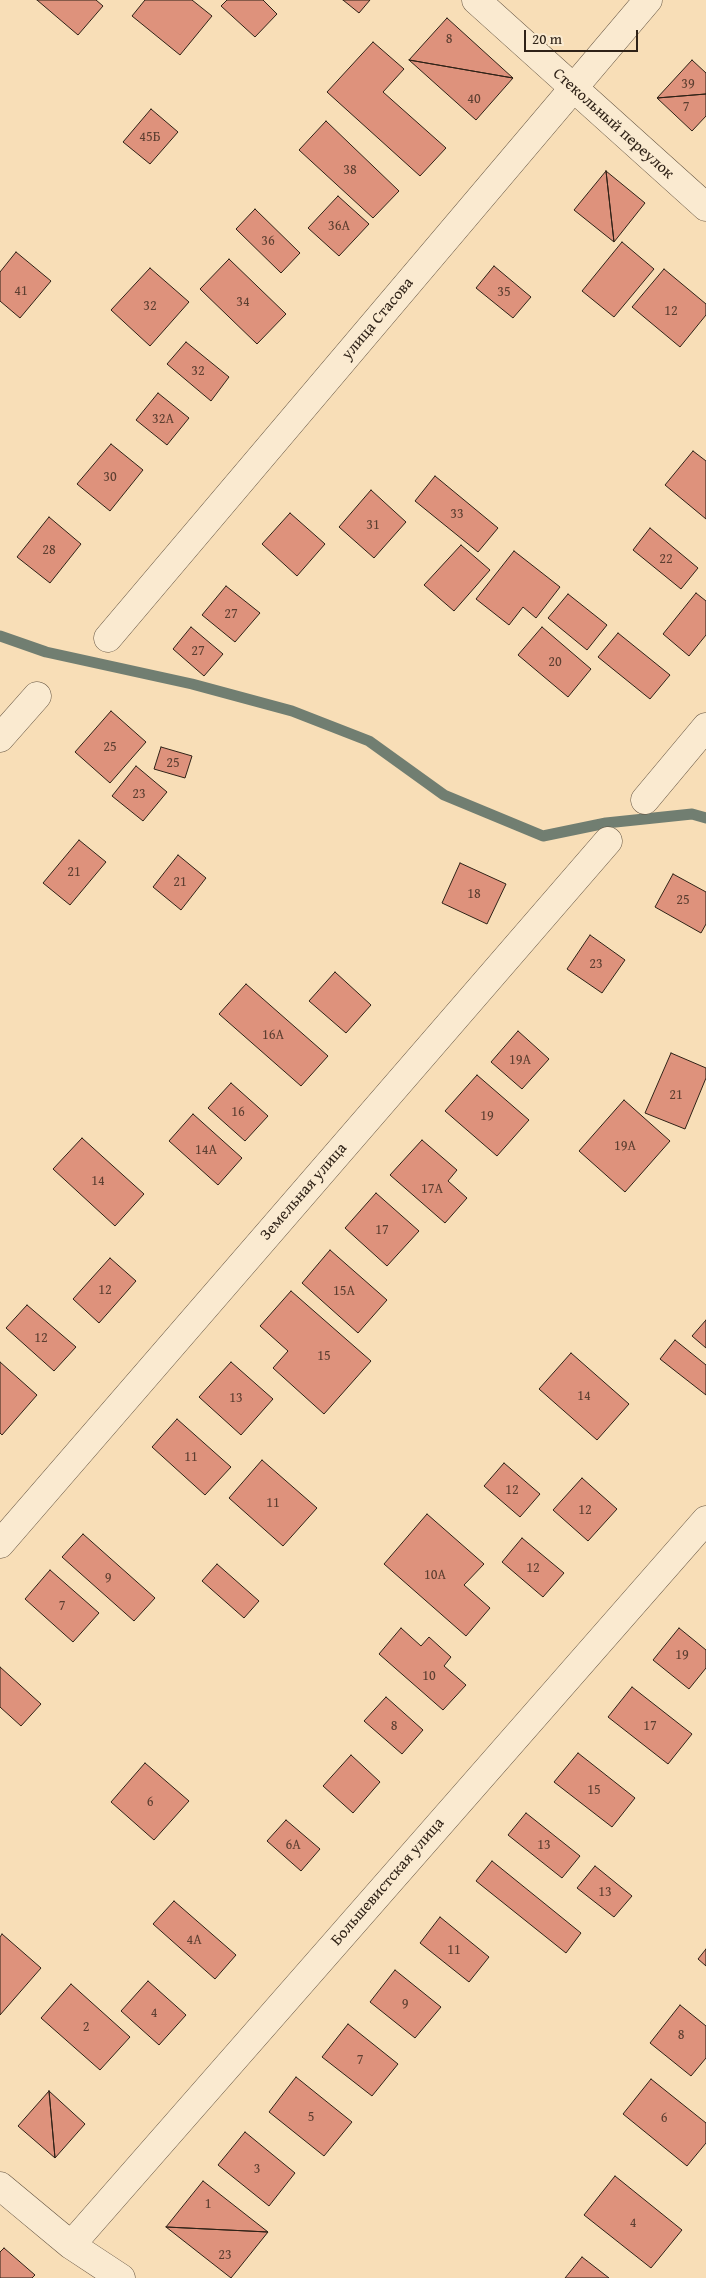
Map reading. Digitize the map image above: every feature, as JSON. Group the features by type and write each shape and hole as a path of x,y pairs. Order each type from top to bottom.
{"street":[{"name":"Стекольный переулок","path":"476,0 706,207"},
{"name":"улица Стасова","path":"108,638 648,0"},
{"path":"0,738 37,696"},
{"path":"645,800 706,728"},
{"name":"Земельная улица","path":"0,1544 608,841"},
{"name":"Большевистская улица","path":"71,2245 706,1520"},
{"path":"0,2186 71,2245 120,2278"}],"building":[{"path":"37,0 96,0 103,6 78,35"},
{"path":"145,0 192,0 212,16 180,55 132,16"},
{"path":"227,0 263,0 277,14 255,37 221,6"},
{"path":"343,0 370,0 359,13"},
{"path":"447,18 513,78 409,60"},
{"path":"373,42 404,69 383,92 446,148 420,176 327,92"},
{"path":"409,60 513,78 476,120"},
{"path":"692,60 706,73 706,94 657,98"},
{"path":"706,94 706,116 692,131 657,98"},
{"path":"151,109 178,132 150,164 123,142"},
{"path":"326,121 399,191 373,218 299,150"},
{"path":"606,171 645,203 614,242"},
{"path":"606,171 614,242 574,210"},
{"path":"338,196 369,224 339,256 308,228"},
{"path":"255,209 300,253 281,273 236,229"},
{"path":"622,242 654,269 614,317 582,291"},
{"path":"16,252 51,281 20,318 0,301 0,272"},
{"path":"229,259 286,314 257,344 200,289"},
{"path":"494,266 531,297 513,318 476,288"},
{"path":"150,268 189,302 150,346 111,310"},
{"path":"664,269 706,304 706,315 680,347 632,307"},
{"path":"186,342 229,377 211,401 167,364"},
{"path":"158,393 189,418 167,445 136,420"},
{"path":"111,444 143,470 110,511 77,484"},
{"path":"693,451 706,461 706,519 665,485"},
{"path":"435,476 498,528 478,552 415,501"},
{"path":"371,490 406,522 374,558 339,527"},
{"path":"290,513 325,544 297,576 262,544"},
{"path":"49,517 81,544 50,583 17,557"},
{"path":"650,528 698,568 681,589 633,550"},
{"path":"461,545 490,570 454,611 424,585"},
{"path":"514,551 560,587 536,618 523,607 509,625 476,599"},
{"path":"226,586 260,613 235,642 202,615"},
{"path":"696,593 706,601 706,635 689,656 663,634"},
{"path":"568,594 607,625 587,650 548,618"},
{"path":"191,627 223,654 204,676 173,649"},
{"path":"542,627 591,669 568,697 518,655"},
{"path":"618,633 670,675 650,699 598,657"},
{"path":"111,711 146,742 110,783 75,752"},
{"path":"161,747 192,756 185,778 154,769"},
{"path":"136,766 167,792 143,821 112,796"},
{"path":"79,840 106,862 70,905 43,883"},
{"path":"178,855 206,878 181,910 153,887"},
{"path":"460,863 506,884 487,924 442,903"},
{"path":"673,874 706,892 706,924 701,933 655,907"},
{"path":"590,935 625,960 602,993 567,969"},
{"path":"335,972 371,1005 346,1033 309,1001"},
{"path":"246,984 328,1056 301,1086 219,1014"},
{"path":"518,1031 549,1059 522,1089 491,1062"},
{"path":"671,1053 706,1068 706,1078 685,1129 645,1113"},
{"path":"477,1075 529,1120 497,1156 445,1111"},
{"path":"231,1083 268,1116 245,1141 208,1108"},
{"path":"624,1100 670,1141 625,1192 579,1151"},
{"path":"193,1114 242,1158 218,1185 169,1141"},
{"path":"82,1138 144,1194 115,1226 53,1169"},
{"path":"422,1140 457,1170 448,1181 467,1198 445,1223 390,1175"},
{"path":"376,1193 419,1231 387,1266 345,1228"},
{"path":"330,1250 387,1300 358,1333 302,1283"},
{"path":"110,1258 136,1281 99,1323 73,1299"},
{"path":"291,1291 371,1361 324,1414 273,1368 288,1351 260,1326"},
{"path":"27,1305 76,1347 54,1371 6,1328"},
{"path":"706,1320 706,1348 692,1336"},
{"path":"675,1340 706,1365 706,1395 660,1359"},
{"path":"571,1353 629,1404 597,1440 539,1389"},
{"path":"0,1362 37,1395 2,1435 0,1433"},
{"path":"231,1362 273,1399 241,1435 199,1397"},
{"path":"177,1419 231,1467 205,1495 152,1447"},
{"path":"262,1460 317,1508 283,1546 229,1498"},
{"path":"504,1463 540,1494 520,1517 484,1486"},
{"path":"582,1478 617,1509 588,1541 553,1510"},
{"path":"427,1514 484,1564 464,1585 490,1608 466,1636 384,1564"},
{"path":"83,1534 155,1598 134,1621 62,1557"},
{"path":"522,1538 564,1573 543,1597 502,1562"},
{"path":"217,1564 259,1601 244,1618 202,1581"},
{"path":"50,1570 99,1613 73,1642 25,1599"},
{"path":"401,1628 421,1646 429,1637 451,1657 444,1666 466,1685 443,1710 379,1654"},
{"path":"679,1628 706,1650 706,1668 689,1689 653,1660"},
{"path":"0,1667 41,1704 21,1726 0,1707"},
{"path":"632,1687 692,1734 668,1764 608,1717"},
{"path":"386,1697 423,1730 402,1754 364,1721"},
{"path":"578,1753 635,1798 612,1827 554,1782"},
{"path":"351,1755 380,1782 353,1813 323,1786"},
{"path":"145,1763 189,1801 154,1840 111,1802"},
{"path":"526,1813 580,1856 562,1878 508,1835"},
{"path":"286,1820 320,1849 301,1871 267,1841"},
{"path":"492,1861 581,1933 566,1953 476,1881"},
{"path":"595,1866 632,1896 614,1917 577,1888"},
{"path":"174,1901 236,1955 215,1979 153,1924"},
{"path":"440,1917 489,1957 469,1982 420,1943"},
{"path":"2,1934 41,1968 0,2015 0,1937"},
{"path":"706,1949 706,1966 698,1959"},
{"path":"395,1970 441,2007 415,2038 370,2002"},
{"path":"148,1981 186,2015 159,2045 121,2011"},
{"path":"71,1984 130,2037 100,2070 41,2018"},
{"path":"680,2005 706,2026 706,2058 691,2076 650,2043"},
{"path":"348,2024 398,2064 372,2096 322,2057"},
{"path":"296,2077 352,2122 324,2156 269,2112"},
{"path":"651,2079 706,2123 706,2143 687,2166 623,2114"},
{"path":"49,2091 85,2124 55,2158"},
{"path":"49,2091 55,2158 18,2126"},
{"path":"245,2132 295,2173 269,2206 218,2165"},
{"path":"615,2176 682,2230 651,2268 584,2215"},
{"path":"203,2181 268,2232 166,2227"},
{"path":"166,2227 268,2232 231,2278"},
{"path":"4,2248 35,2275 32,2278 0,2278 0,2252"},
{"path":"582,2257 609,2278 565,2278"}],"waterway":[{"path":"0,636 46,652 192,684 292,711 369,741 444,795 543,836 606,823 692,814 706,818"}]}
